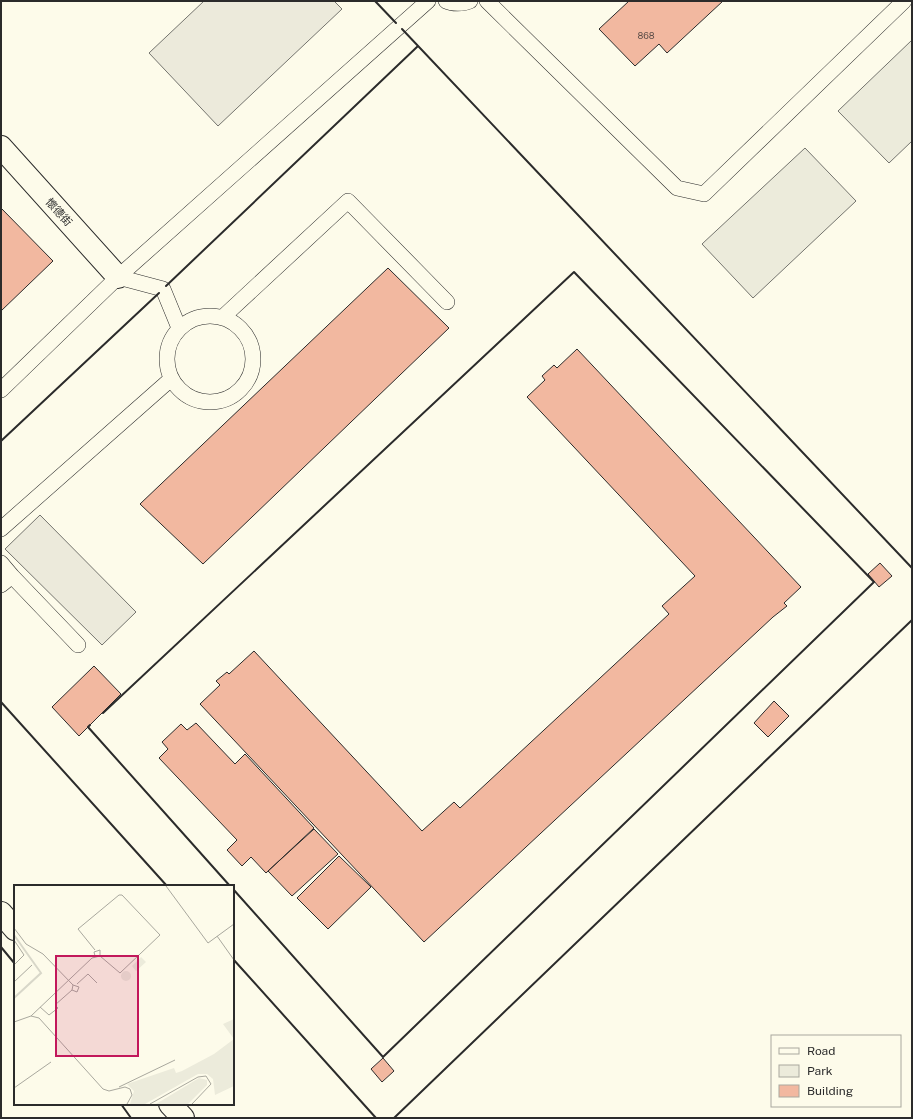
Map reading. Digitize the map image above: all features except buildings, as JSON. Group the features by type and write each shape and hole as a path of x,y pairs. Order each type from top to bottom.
{"street":[{"name":"懷德街","path":"1,147 118,277"},
{"path":"1,913 14,928"},
{"path":"171,1105 183,1118"}],"lane":[{"path":"1,390 118,277 428,1"},
{"path":"446,1 450,3 466,3 470,1"},
{"path":"487,1 677,188 704,194 904,1"},
{"path":"224,316 348,201 448,302"},
{"path":"118,277 163,289 179,328"},
{"path":"198,316 224,316 240,326 252,344 254,366 246,386 228,400 206,403 186,396 171,379 166,361 169,343 179,328 198,316"},
{"path":"1,529 171,379"},
{"path":"1,563 7,580 78,645"}],"green space":[{"path":"912,40 912,141 889,163 838,111"},
{"path":"805,148 856,201 753,298 702,244"}],"shaded area":[{"path":"204,1 334,1 342,9 218,126 149,53"},
{"path":"40,515 136,612 102,645 5,549"}],"wall":[{"path":"375,1 396,23"},
{"path":"402,29 912,568"},
{"path":"166,286 418,46"},
{"path":"103,713 574,272 874,582 383,1057 234,890"},
{"path":"1,441 159,293"},
{"path":"394,1118 912,620"},
{"path":"1,702 166,885"},
{"path":"90,725 88,727 229,885"},
{"path":"1,947 14,963"},
{"path":"234,960 376,1118"},
{"path":"122,1105 131,1118"}]}
